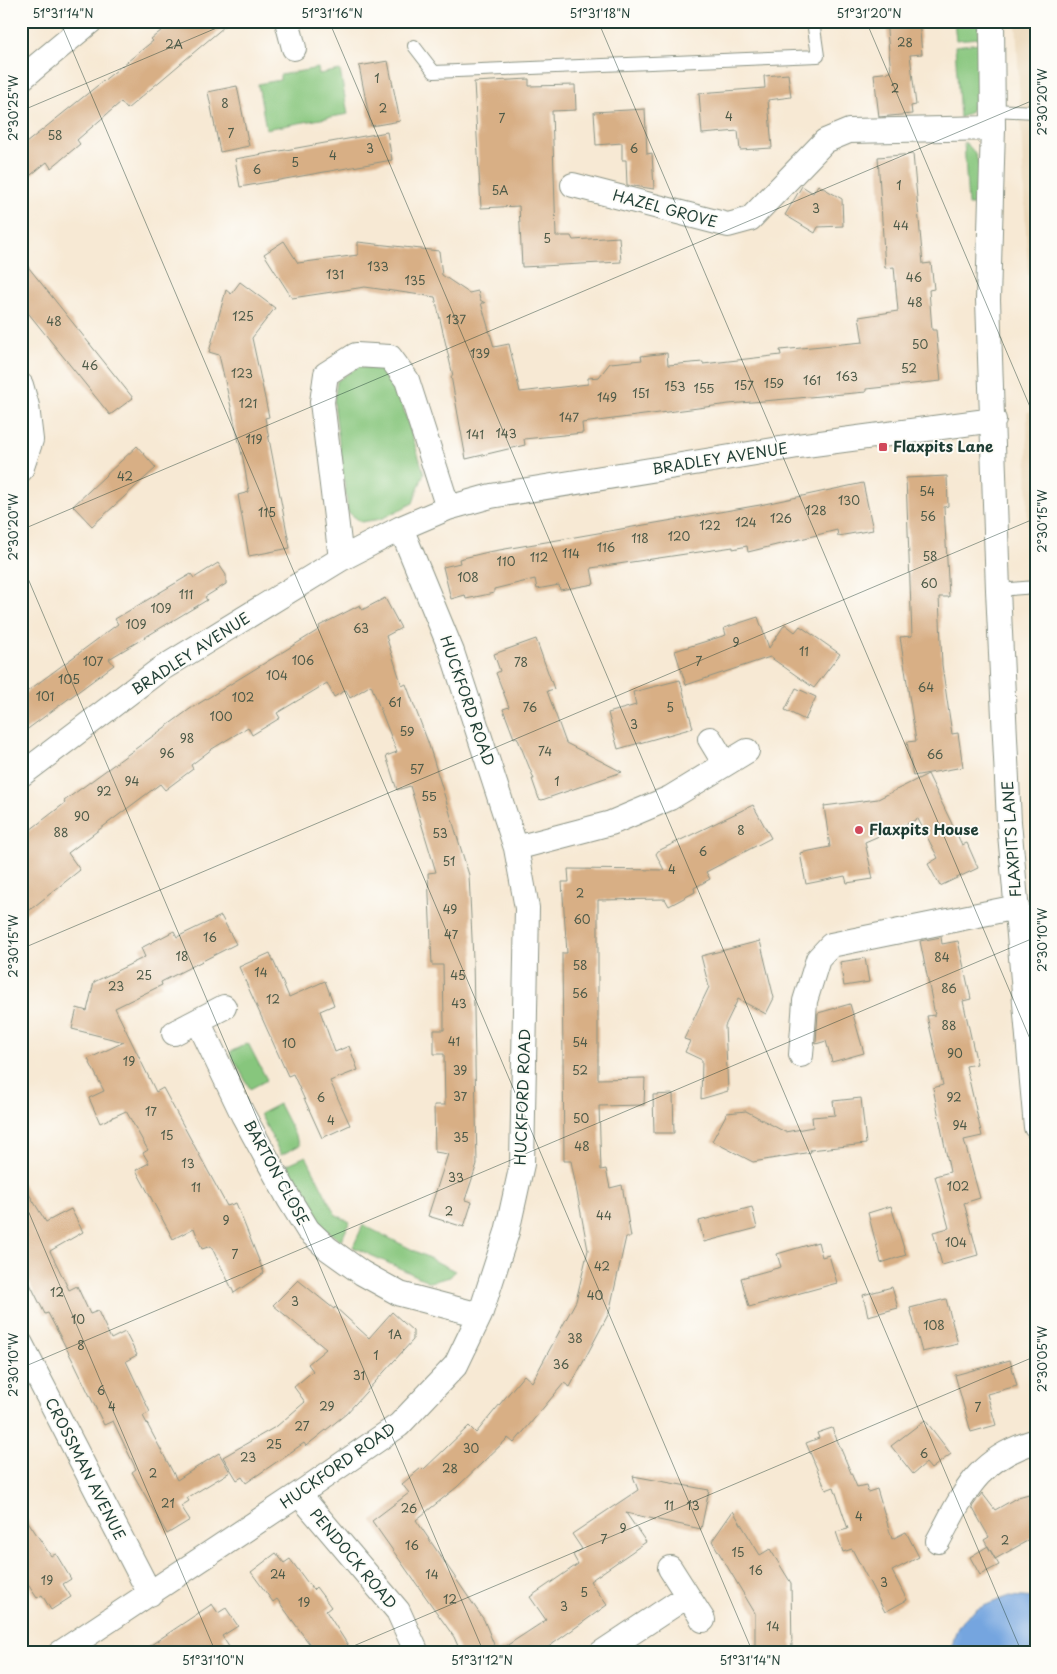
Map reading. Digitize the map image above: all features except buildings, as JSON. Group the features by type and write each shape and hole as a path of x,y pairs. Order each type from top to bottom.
{"street":[{"path":"21,79 91,21"},
{"path":"287,21 294,48"},
{"name":"FLAXPITS LANE","path":"992,21 993,119 988,300 994,420 998,590 1016,908 1034,1087 1036,1127"},
{"name":"HAZEL GROVE","path":"573,185 728,225 750,219 825,141 849,131 993,119"},
{"path":"342,558 322,402 326,374 356,355 390,357 407,380 448,508"},
{"path":"21,385 27,406 31,440 21,470"},
{"name":"BRADLEY AVENUE","path":"21,775 158,671 342,558 401,528 448,508 491,496 798,446 994,420"},
{"name":"HUCKFORD ROAD","path":"60,1653 399,1425 456,1365 480,1314 506,1232 522,1164 527,908 516,848 452,652 401,528"},
{"path":"710,739 725,764"},
{"path":"516,848 612,823 670,798 747,751"},
{"name":"FLAXPITS LANE","path":"801,1055 805,1000 818,959 831,945 1016,908"},
{"path":"174,1033 224,1007"},
{"name":"BARTON CLOSE","path":"198,1021 288,1199 308,1230 326,1248 362,1273 400,1294 480,1314"},
{"name":"CROSSMAN AVENUE","path":"21,1344 150,1594"},
{"path":"938,1541 970,1482 991,1462 1036,1441"},
{"name":"PENDOCK ROAD","path":"299,1494 398,1612 417,1653"},
{"path":"670,1568 703,1620"},
{"path":"601,1653 687,1596"}],"lane":[{"path":"414,46 434,72 818,56 813,21"},
{"path":"993,119 1036,112"},
{"path":"998,590 1036,587"}],"shaded area":[{"path":"1016,21 1036,21 1036,275 1028,275"},
{"path":"1036,411 1036,601 1028,602 1027,412"}],"green space":[{"path":"954,21 978,21 979,38 956,40"},
{"path":"979,43 979,99 969,113 960,118 955,46"},
{"path":"318,68 319,74 340,70 348,114 266,129 258,84 280,80 280,75"},
{"path":"964,142 971,148 978,162 977,205 968,205"},
{"path":"359,366 384,368 396,385 424,473 413,503 381,519 361,522 348,512 334,402 337,381"},
{"path":"248,1043 267,1080 250,1089 230,1052"},
{"path":"279,1104 300,1145 281,1155 260,1114"},
{"path":"306,1156 335,1214 350,1222 341,1241 313,1221 286,1165"},
{"path":"363,1225 455,1271 450,1277 430,1282 353,1247"}],"water":[{"path":"1010,1596 1036,1598 1036,1653 952,1653 953,1640 957,1629 969,1614 988,1604"}],"place":[{"name":"Flaxpits Lane","path":"883,447"},
{"name":"Flaxpits House","path":"859,830"}]}
